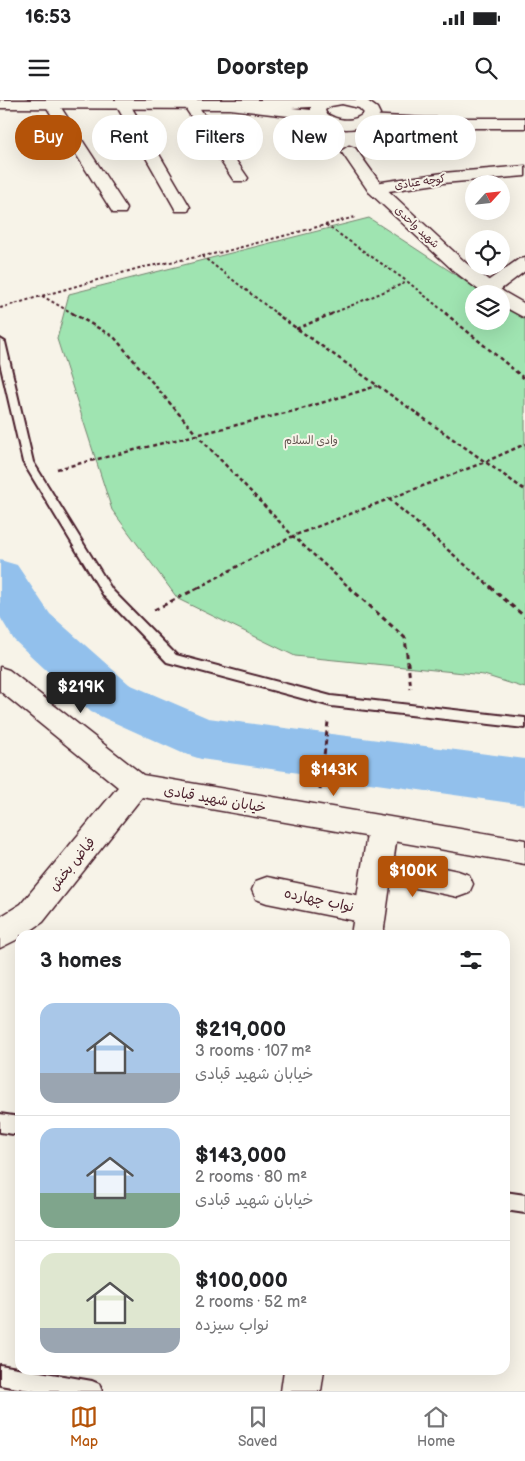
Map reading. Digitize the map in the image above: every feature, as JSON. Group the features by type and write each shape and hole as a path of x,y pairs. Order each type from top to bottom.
{"street":[{"path":"320,115 318,108 332,101"},
{"path":"230,105 350,101 363,102 372,111 370,115"},
{"path":"0,104 81,102 189,103 230,105 305,115"},
{"path":"122,103 182,207"},
{"path":"189,103 240,178"},
{"path":"51,104 118,209"},
{"path":"421,108 423,115"},
{"path":"476,123 525,123"},
{"path":"349,151 355,137"},
{"name":"شهید واحدی","path":"345,146 375,188 460,266 485,285"},
{"name":"کوچه عبادی","path":"375,188 443,178 525,171"},
{"path":"504,285 525,263"},
{"name":"شهید واحدی","path":"510,302 525,312"},
{"name":"خیابان شهید قبادی","path":"0,677 136,785 525,852"},
{"name":"فیاض بخش","path":"0,934 32,913 136,785"},
{"path":"369,923 383,828"},
{"path":"377,867 458,884"},
{"name":"نواب چهارده","path":"267,890 369,923"},
{"path":"301,1391 303,1375"}],"lane":[{"path":"0,342 28,462 108,593 172,659 331,701 525,723"},
{"path":"0,1123 15,1125"},
{"path":"510,1201 525,1204"},
{"path":"0,1375 92,1391"}],"path":[{"path":"0,308 139,268 202,256 355,216"},
{"path":"325,224 408,282 525,379"},
{"path":"202,256 296,328 525,490"},
{"path":"296,328 408,282"},
{"path":"42,296 114,337 196,434 293,536 405,638 413,710"},
{"path":"36,474 298,410 378,386"},
{"path":"133,619 178,599 293,536 485,462 525,444"},
{"path":"389,499 525,618"},
{"path":"317,817 331,701"}],"green space":[{"name":"وادی السلام","path":"369,218 471,285 465,285 465,330 510,330 510,310 525,320 525,688 484,675 295,656 178,599 112,510 57,339 69,294"}],"waterway":[{"path":"0,577 32,627 110,698 201,738 525,782"}]}
